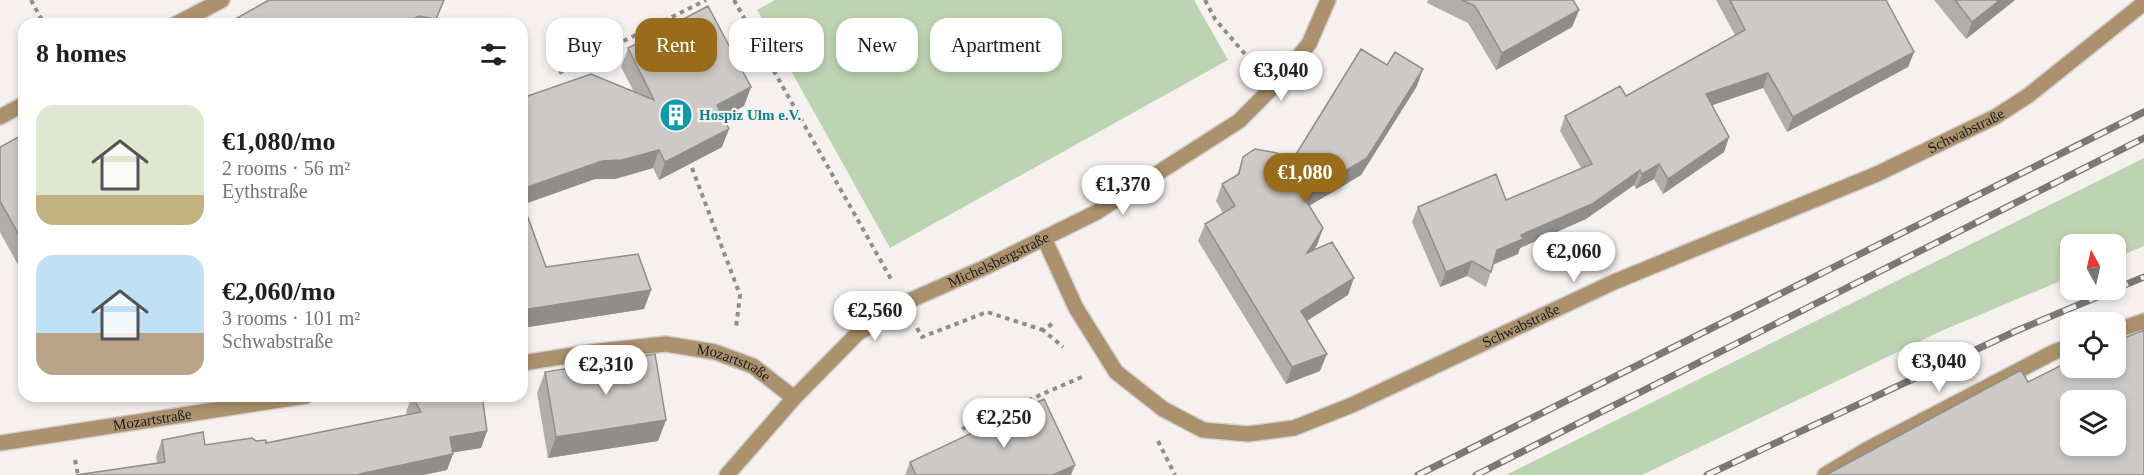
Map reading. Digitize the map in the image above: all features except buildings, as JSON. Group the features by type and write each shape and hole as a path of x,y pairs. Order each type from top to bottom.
{"street":[{"path":"188,18 222,0"},
{"name":"Michelsbergstraße","path":"727,475 794,398 857,334 904,303 988,266 1097,212 1239,121 1273,87 1309,44 1328,0"},
{"name":"Schwabstraße","path":"1044,238 1076,308 1116,372 1163,410 1203,430 1248,434 1294,428 1361,400 1614,282 1877,174 1995,117 2029,95 2134,4"},
{"path":"0,117 18,107"},
{"path":"2126,327 2144,321"},
{"name":"Mozartstraße","path":"528,362 666,344 715,352 733,359 761,371 794,398"},
{"path":"1825,475 1878,443 2060,350"},
{"name":"Mozartstraße","path":"0,443 267,402"}],"path":[{"path":"31,0 41,18"},
{"path":"559,73 706,0"},
{"path":"734,0 881,261"},
{"path":"1205,0 1215,19 1273,87"},
{"path":"692,168 740,295 733,359"},
{"path":"962,429 1091,373"},
{"path":"1159,441 1175,475"}],"green space":[{"path":"775,0 1194,0 1228,60 890,248 792,72 824,72 824,18 761,18 757,10"},
{"path":"2144,158 2144,246 2126,253 2126,234 2060,234 2060,281 1939,332 1642,475 1506,475"}],"railway":[{"path":"1418,475 2144,112"},
{"path":"1476,475 2144,138"},
{"path":"2126,284 2144,277"},
{"path":"1707,475 2016,331 2090,300"}],"place":[{"name":"Hospiz Ulm e.V.","path":"676,115"}]}
